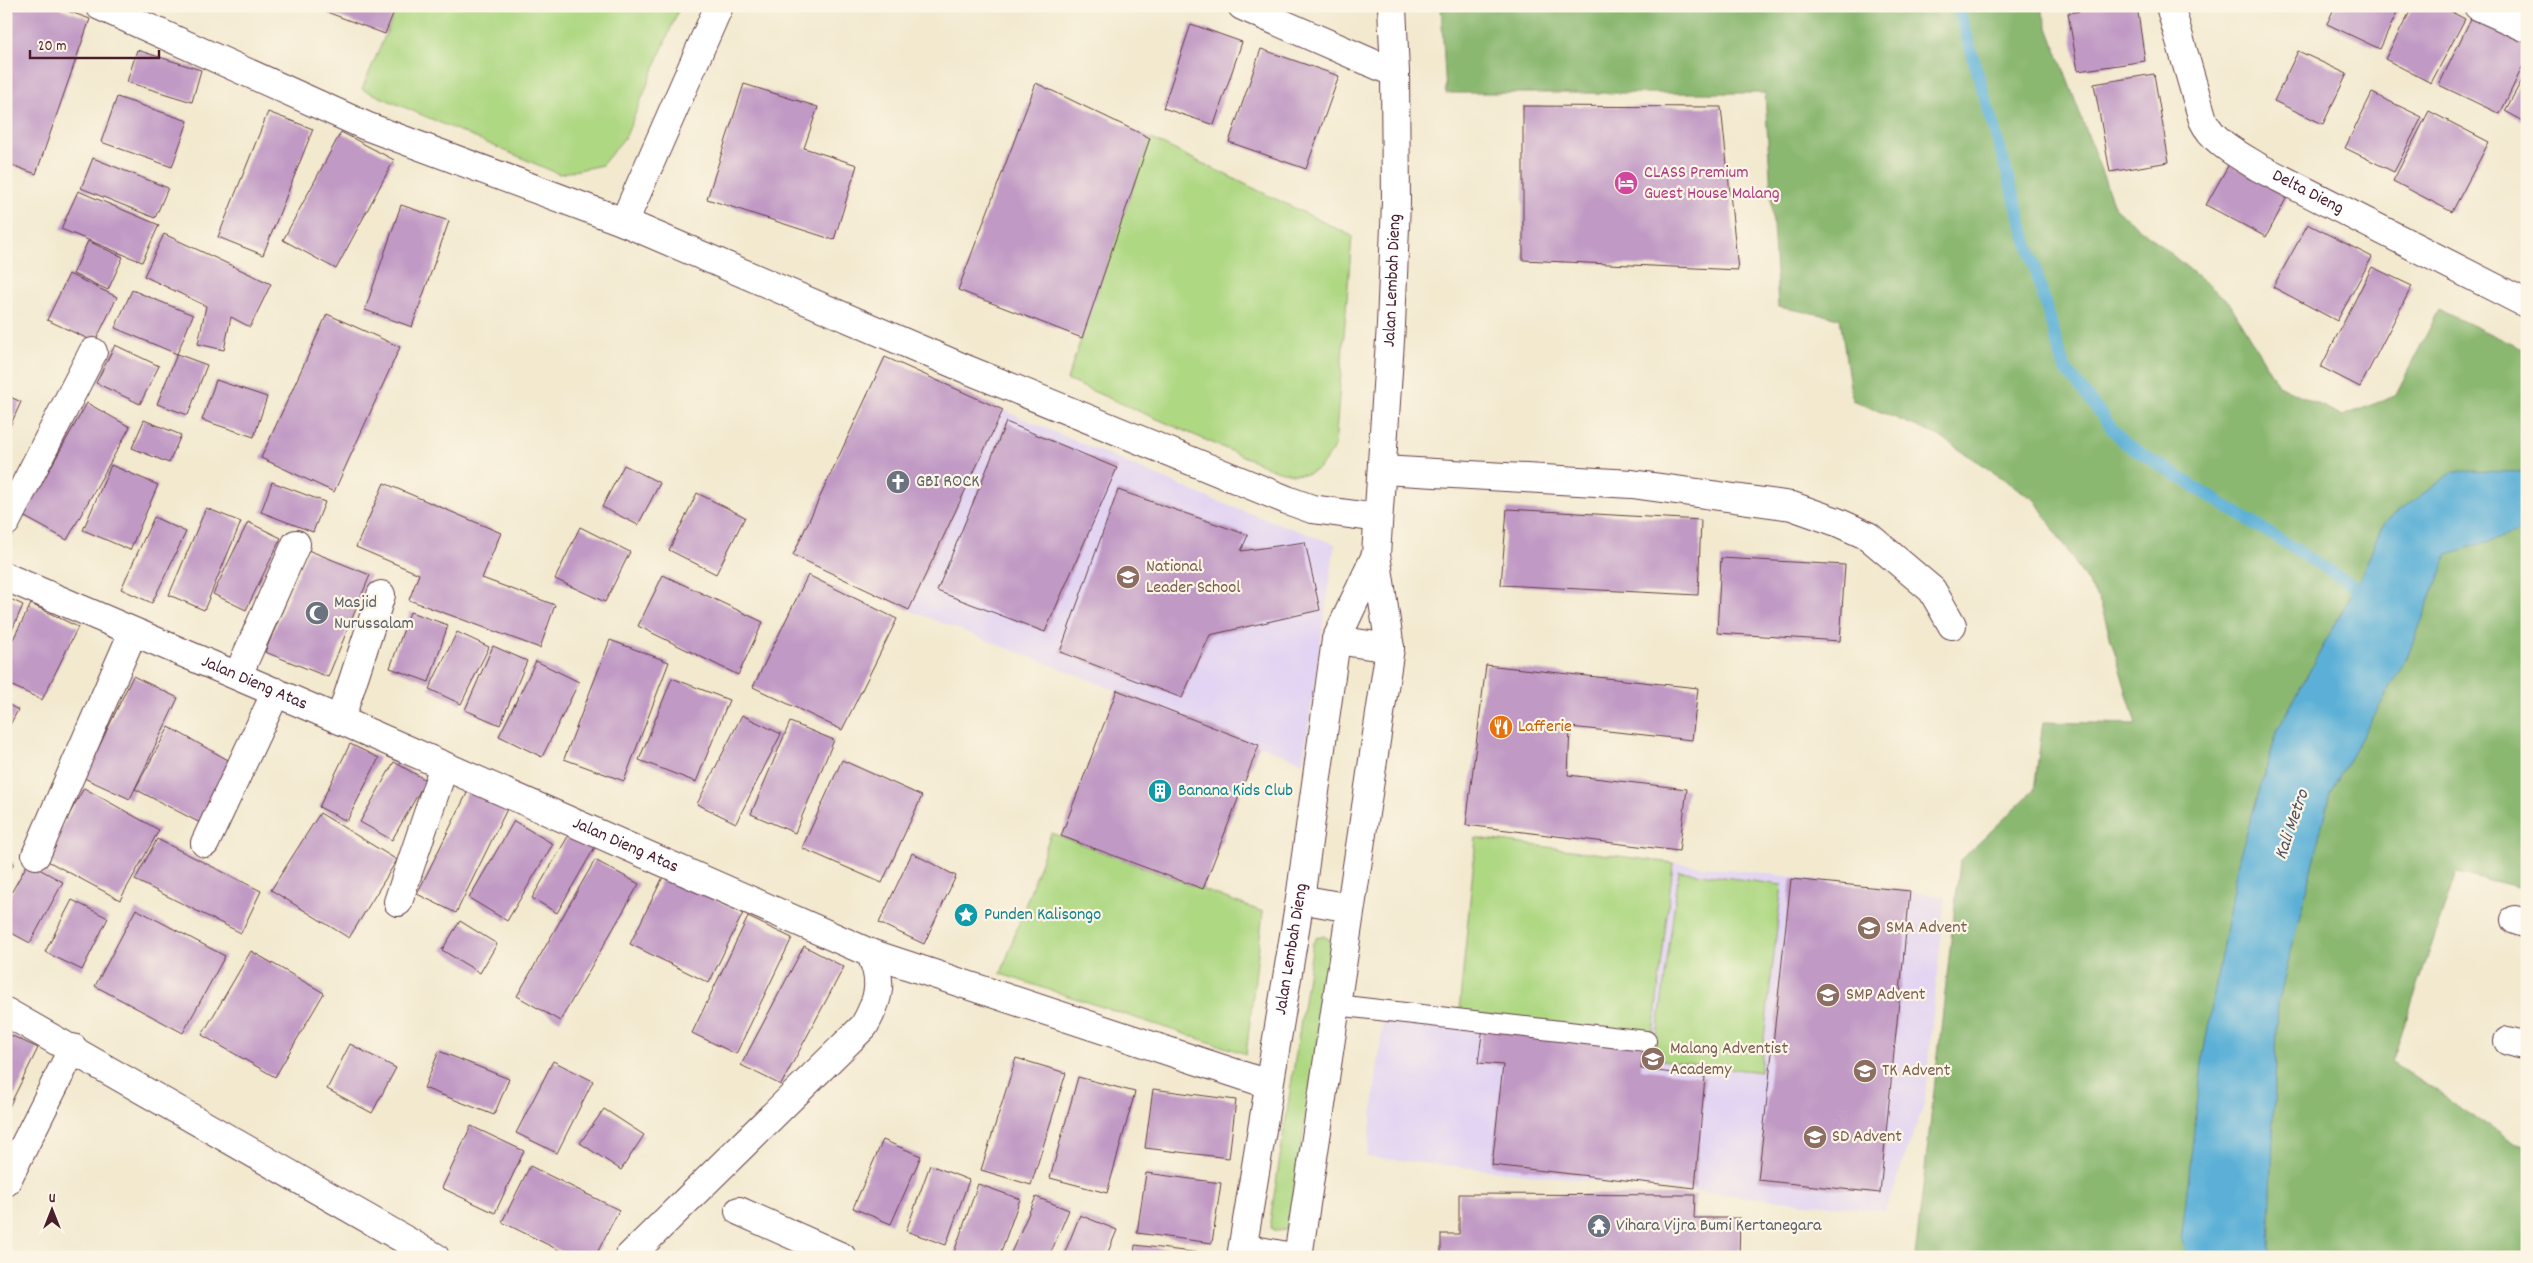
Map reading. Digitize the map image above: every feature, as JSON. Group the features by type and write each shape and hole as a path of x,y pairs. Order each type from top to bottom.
{"street":[{"path":"100,6 359,123 624,222 966,369 1287,500 1312,509 1378,518"},
{"path":"624,222 719,6"},
{"path":"1242,6 1395,73"},
{"name":"Jalan Lembah Dieng","path":"1242,1253 1268,1084 1300,899 1336,640 1376,555 1396,202 1395,73 1392,6"},
{"name":"Delta Dieng","path":"2170,6 2203,120 2206,128 2218,140 2258,167 2527,304"},
{"path":"2478,6 2527,28"},
{"path":"6,522 93,352"},
{"path":"1382,470 1632,484 1792,506 1837,522 1868,536 1932,590 1952,625"},
{"path":"238,675 296,544"},
{"path":"1298,1257 1390,648 1376,555"},
{"name":"Jalan Dieng Atas","path":"6,577 238,675 870,952 1268,1084"},
{"path":"340,720 381,595"},
{"path":"36,855 133,632"},
{"path":"1336,640 1390,648"},
{"path":"205,842 276,692"},
{"path":"398,902 444,766"},
{"path":"1300,899 1350,908"},
{"path":"629,1257 864,1026 872,1011 879,988 879,970 870,952"},
{"path":"6,1012 435,1257"},
{"path":"6,1182 72,1048"},
{"path":"739,1211 842,1257"},
{"path":"1242,1253 1292,1257"}],"lane":[{"path":"1336,1005 1646,1041"}],"shaded area":[{"name":"National Leader School","path":"1003,410 1216,501 1335,544 1303,762 909,610"},
{"name":"Malang Adventist Academy","path":"1476,838 1945,896 1924,1105 1885,1211 1367,1157 1385,1005 1459,1012"}],"green space":[{"path":"398,6 680,6 626,136 602,165 559,174 362,89"},
{"path":"1441,6 2040,6 2115,208 2229,302 2278,385 2343,416 2395,396 2439,310 2527,351 2527,890 2456,873 2392,1062 2514,1143 2527,1147 2527,1257 1915,1257 1960,861 2034,790 2043,722 2136,724 2100,602 2035,500 1939,436 1852,400 1840,318 1778,307 1765,93 1446,93"},
{"path":"1150,138 1352,236 1335,446 1323,464 1311,473 1296,474 1275,470 1067,380"},
{"path":"1051,833 1263,912 1246,1054 1001,974"},
{"path":"1476,838 1673,863 1653,1035 1459,1012"},
{"path":"1679,871 1782,885 1760,1072 1654,1059"},
{"path":"1323,936 1329,939 1333,945 1289,1225 1285,1230 1277,1231 1271,1228 1270,1222 1313,943 1316,938"}],"water":[{"name":"Kali Metro","path":"2454,471 2527,472 2527,536 2518,532 2448,554 2407,658 2330,793 2278,1004 2269,1248 2274,1257 2187,1257 2181,1241 2203,1055 2238,861 2278,729 2359,580 2384,522"}],"building":[{"path":"14,6 54,6 90,19 36,174 6,163 6,28"},
{"path":"311,6 396,6 385,34"},
{"path":"2111,6 2137,6 2145,61 2078,71 2068,13"},
{"path":"2335,6 2400,6 2380,49 2327,24"},
{"path":"2413,6 2440,6 2465,19 2431,83 2385,59"},
{"path":"2475,10 2527,34 2527,57 2500,114 2439,85"},
{"path":"1191,24 1242,42 1214,125 1163,108"},
{"path":"1261,49 1339,76 1306,169 1229,142"},
{"path":"137,50 201,70 192,102 127,82"},
{"path":"2298,51 2347,74 2323,124 2274,101"},
{"path":"2527,71 2527,123 2505,111"},
{"path":"2154,74 2169,162 2110,172 2094,84"},
{"path":"1036,83 1150,138 1082,338 958,290"},
{"path":"744,84 818,107 804,148 857,165 834,240 707,199"},
{"path":"2372,93 2422,117 2394,172 2345,148"},
{"path":"117,97 188,121 172,167 101,142"},
{"name":"CLASS Premium Guest House Malang","path":"1523,106 1721,107 1738,270 1523,260"},
{"path":"2429,111 2489,142 2452,212 2393,181"},
{"path":"268,112 313,129 263,255 218,237"},
{"path":"341,132 394,160 336,269 283,240"},
{"path":"93,158 168,188 155,218 81,188"},
{"path":"2229,164 2288,195 2266,237 2206,205"},
{"path":"78,191 159,225 142,262 61,229"},
{"path":"401,205 449,221 412,327 365,310"},
{"path":"2308,224 2372,257 2337,321 2273,287"},
{"path":"164,234 271,284 250,327 231,317 224,350 198,344 206,306 144,276"},
{"path":"88,241 123,257 108,290 73,274"},
{"path":"2372,267 2412,286 2360,387 2321,367"},
{"path":"69,274 117,297 95,342 47,320"},
{"path":"132,290 193,315 177,354 115,328"},
{"path":"327,314 400,347 334,492 261,458"},
{"path":"115,345 159,366 140,404 96,383"},
{"path":"177,354 207,365 188,415 157,404"},
{"name":"GBI ROCK","path":"885,357 1003,410 909,610 793,555"},
{"path":"216,380 267,397 254,437 202,420"},
{"path":"6,395 21,402 6,435"},
{"path":"87,403 130,427 67,540 23,516"},
{"path":"144,420 181,435 169,463 132,448"},
{"path":"1006,422 1117,468 1045,632 937,591"},
{"path":"111,465 158,485 130,550 83,530"},
{"path":"624,465 660,483 638,525 602,507"},
{"path":"272,482 325,502 313,532 261,512"},
{"path":"384,483 501,533 482,578 555,605 540,648 409,600 419,574 356,547"},
{"path":"1118,490 1248,535 1241,551 1305,542 1320,610 1210,635 1182,698 1060,652"},
{"path":"697,493 745,517 716,574 669,550"},
{"path":"206,508 241,522 204,610 169,595"},
{"path":"1507,509 1701,520 1698,595 1501,585"},
{"path":"154,517 186,532 152,603 121,589"},
{"path":"248,522 281,538 246,610 213,594"},
{"path":"580,527 630,552 605,602 555,579"},
{"name":"Masjid Nurussalam","path":"308,550 370,575 328,677 265,652"},
{"path":"1721,558 1845,565 1840,641 1717,633"},
{"path":"663,575 763,622 738,675 638,626"},
{"path":"808,575 897,619 842,730 753,687"},
{"path":"6,597 23,605 6,644"},
{"path":"31,604 78,627 42,700 6,683 6,653"},
{"path":"410,612 448,625 429,682 390,668"},
{"path":"457,632 489,647 461,704 429,689"},
{"path":"610,640 669,662 624,781 564,759"},
{"path":"493,646 527,661 500,725 465,710"},
{"path":"536,661 579,682 542,757 499,736"},
{"path":"1486,665 1698,688 1692,740 1570,727 1568,775 1687,789 1679,851 1466,825"},
{"path":"133,676 178,698 130,799 84,778"},
{"path":"672,678 729,700 696,782 639,760"},
{"name":"Banana Kids Club","path":"1117,690 1259,745 1203,889 1061,836"},
{"path":"6,703 18,710 6,732"},
{"path":"742,715 781,734 736,823 697,804"},
{"path":"790,722 834,740 795,833 751,814"},
{"path":"169,727 239,766 206,826 135,789"},
{"path":"350,744 379,758 347,821 319,807"},
{"path":"842,760 922,796 882,883 802,848"},
{"path":"394,762 426,780 392,840 360,822"},
{"path":"470,787 509,805 456,913 417,894"},
{"path":"84,788 159,830 120,900 44,859"},
{"path":"320,813 397,860 349,938 271,890"},
{"path":"514,821 553,844 507,921 469,898"},
{"path":"570,833 595,847 557,913 532,898"},
{"path":"157,839 261,891 241,933 135,880"},
{"path":"912,853 956,876 924,944 879,923"},
{"path":"6,859 14,863 6,878"},
{"path":"595,860 639,884 560,1021 517,996"},
{"path":"28,863 63,882 30,943 6,930 6,902"},
{"path":"664,875 743,913 709,983 630,944"},
{"path":"1791,879 1910,891 1880,1193 1758,1180"},
{"path":"72,900 108,918 82,970 45,952"},
{"path":"136,909 225,956 183,1033 95,986"},
{"path":"748,917 792,938 736,1054 692,1033"},
{"path":"460,921 497,944 480,973 442,950"},
{"path":"804,946 844,967 781,1085 741,1065"},
{"path":"251,951 324,993 275,1077 202,1035"},
{"path":"1483,1027 1643,1045 1641,1069 1705,1077 1695,1188 1492,1165 1503,1065 1478,1063"},
{"path":"6,1033 38,1048 8,1109 6,1108"},
{"path":"350,1044 396,1068 372,1113 327,1089"},
{"path":"439,1051 509,1079 494,1115 424,1088"},
{"path":"1016,1058 1066,1073 1031,1185 981,1170"},
{"path":"553,1061 593,1081 557,1153 516,1133"},
{"path":"1078,1077 1135,1092 1107,1193 1050,1178"},
{"path":"1153,1089 1236,1100 1229,1158 1145,1148"},
{"path":"604,1109 644,1135 621,1170 580,1143"},
{"path":"471,1126 524,1151 495,1213 442,1188"},
{"path":"883,1140 921,1156 891,1224 853,1208"},
{"path":"930,1165 969,1180 946,1245 906,1231"},
{"path":"530,1166 619,1210 595,1257 573,1257 502,1222"},
{"path":"1146,1173 1221,1183 1212,1243 1137,1233"},
{"path":"978,1184 1020,1199 999,1257 953,1255"},
{"name":"Vihara Vijra Bumi Kertanegara","path":"1459,1194 1695,1195 1694,1218 1740,1218 1739,1257 1441,1257 1441,1234 1459,1234"},
{"path":"1036,1197 1069,1210 1049,1257 1009,1257"},
{"path":"1080,1215 1117,1230 1106,1257 1063,1257"},
{"path":"1135,1245 1208,1254 1208,1257 1134,1257"}],"waterway":[{"path":"1958,6 2064,367 2123,442 2370,596"}],"place":[{"name":"CLASS Premium Guest House Malang","path":"1626,183"},
{"name":"GBI ROCK","path":"898,482"},
{"name":"National Leader School","path":"1128,577"},
{"name":"Masjid Nurussalam","path":"317,613"},
{"name":"Lafferie","path":"1501,727"},
{"name":"Banana Kids Club","path":"1160,791"},
{"name":"Punden Kalisongo","path":"966,915"},
{"name":"SMA Advent","path":"1869,928"},
{"name":"SMP Advent","path":"1828,995"},
{"name":"Malang Adventist Academy","path":"1653,1059"},
{"name":"TK Advent","path":"1865,1071"},
{"name":"SD Advent","path":"1815,1137"},
{"name":"Vihara Vijra Bumi Kertanegara","path":"1599,1226"}]}
